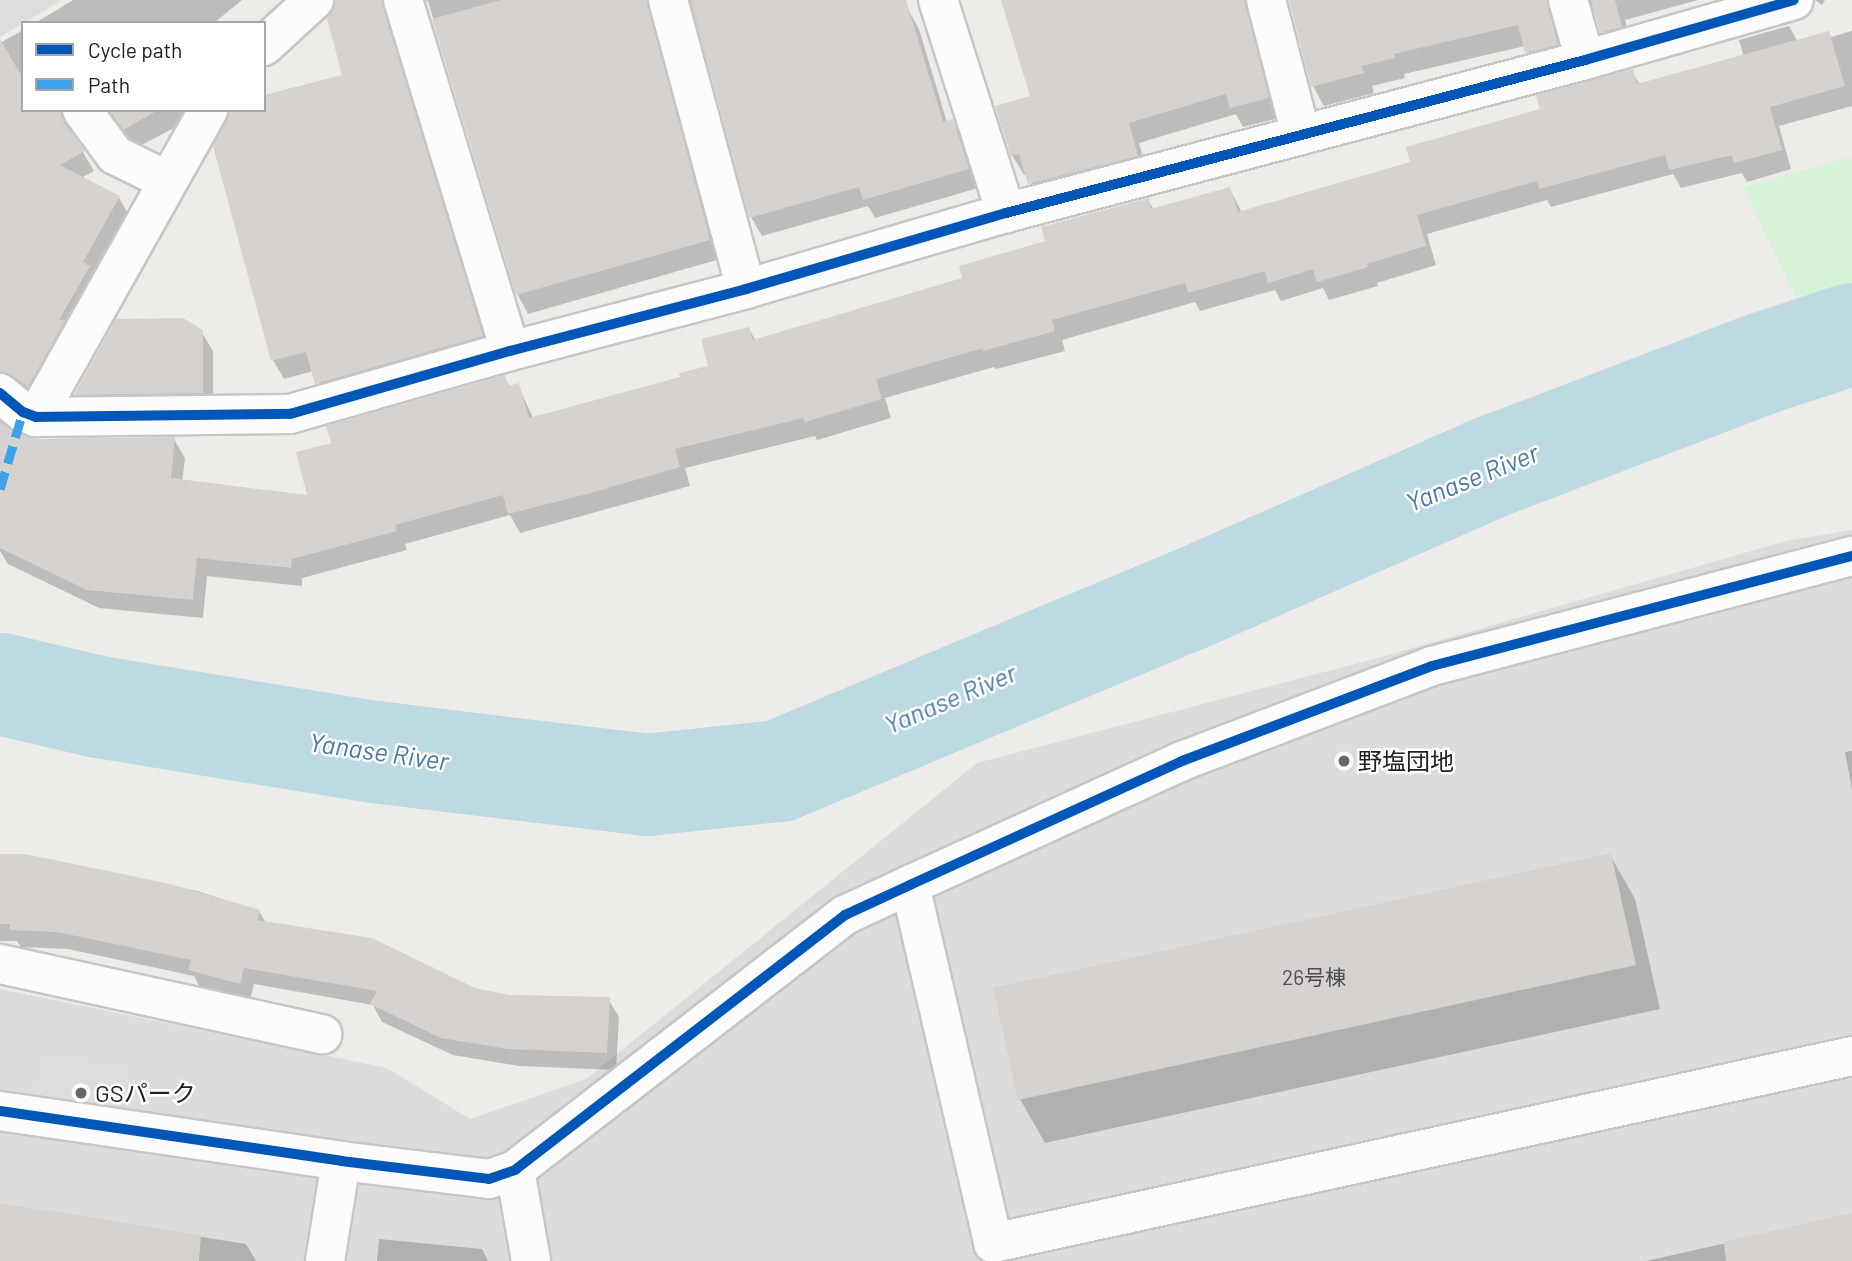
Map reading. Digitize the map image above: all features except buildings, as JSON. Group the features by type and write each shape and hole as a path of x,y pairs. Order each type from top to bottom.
{"street":[{"path":"266,44 314,0"},
{"path":"403,0 510,351"},
{"path":"668,0 746,289"},
{"path":"938,0 1006,213"},
{"path":"1266,0 1301,135"},
{"path":"1569,0 1585,60"},
{"path":"0,393 23,412 36,417 290,414 510,351 746,289 1006,213 1585,60 1794,0"},
{"path":"83,112 115,155 166,180"},
{"path":"36,417 166,180 207,112"},
{"path":"0,1111 341,1161 489,1179 515,1170 845,915 910,885 1182,761 1432,666 1852,556"},
{"path":"910,885 993,1243 1852,1056"},
{"path":"0,964 322,1034"},
{"path":"325,1261 341,1161"},
{"path":"515,1170 531,1261"}],"shaded area":[{"path":"0,0 62,0 27,21 21,21 21,24 0,37"},
{"path":"1852,530 1852,1261 0,1261 0,989 387,1068 470,1119 586,1079 977,763 1374,659 1786,541"},
{"name":"GSパーク","path":"41,1055 130,1069 121,1129 32,1116"}],"green space":[{"path":"1852,156 1852,305 1806,318 1743,187"}],"waterway":[{"name":"Yanase River","path":"0,684 99,707 375,752 647,785 779,771 1186,601 1486,469 1761,364 1852,334"}],"marked path":[{"path":"0,489 23,412"}],"cycle path":[{"path":"0,393 23,412 36,417 290,414 510,351 746,289 1006,213 1585,60 1794,0"},
{"path":"0,1111 341,1161 489,1179 515,1170 845,915 910,885 1182,761 1432,666 1852,556"}],"place":[{"name":"野塩団地","path":"1344,761"},
{"name":"GSパーク","path":"81,1093"}]}
